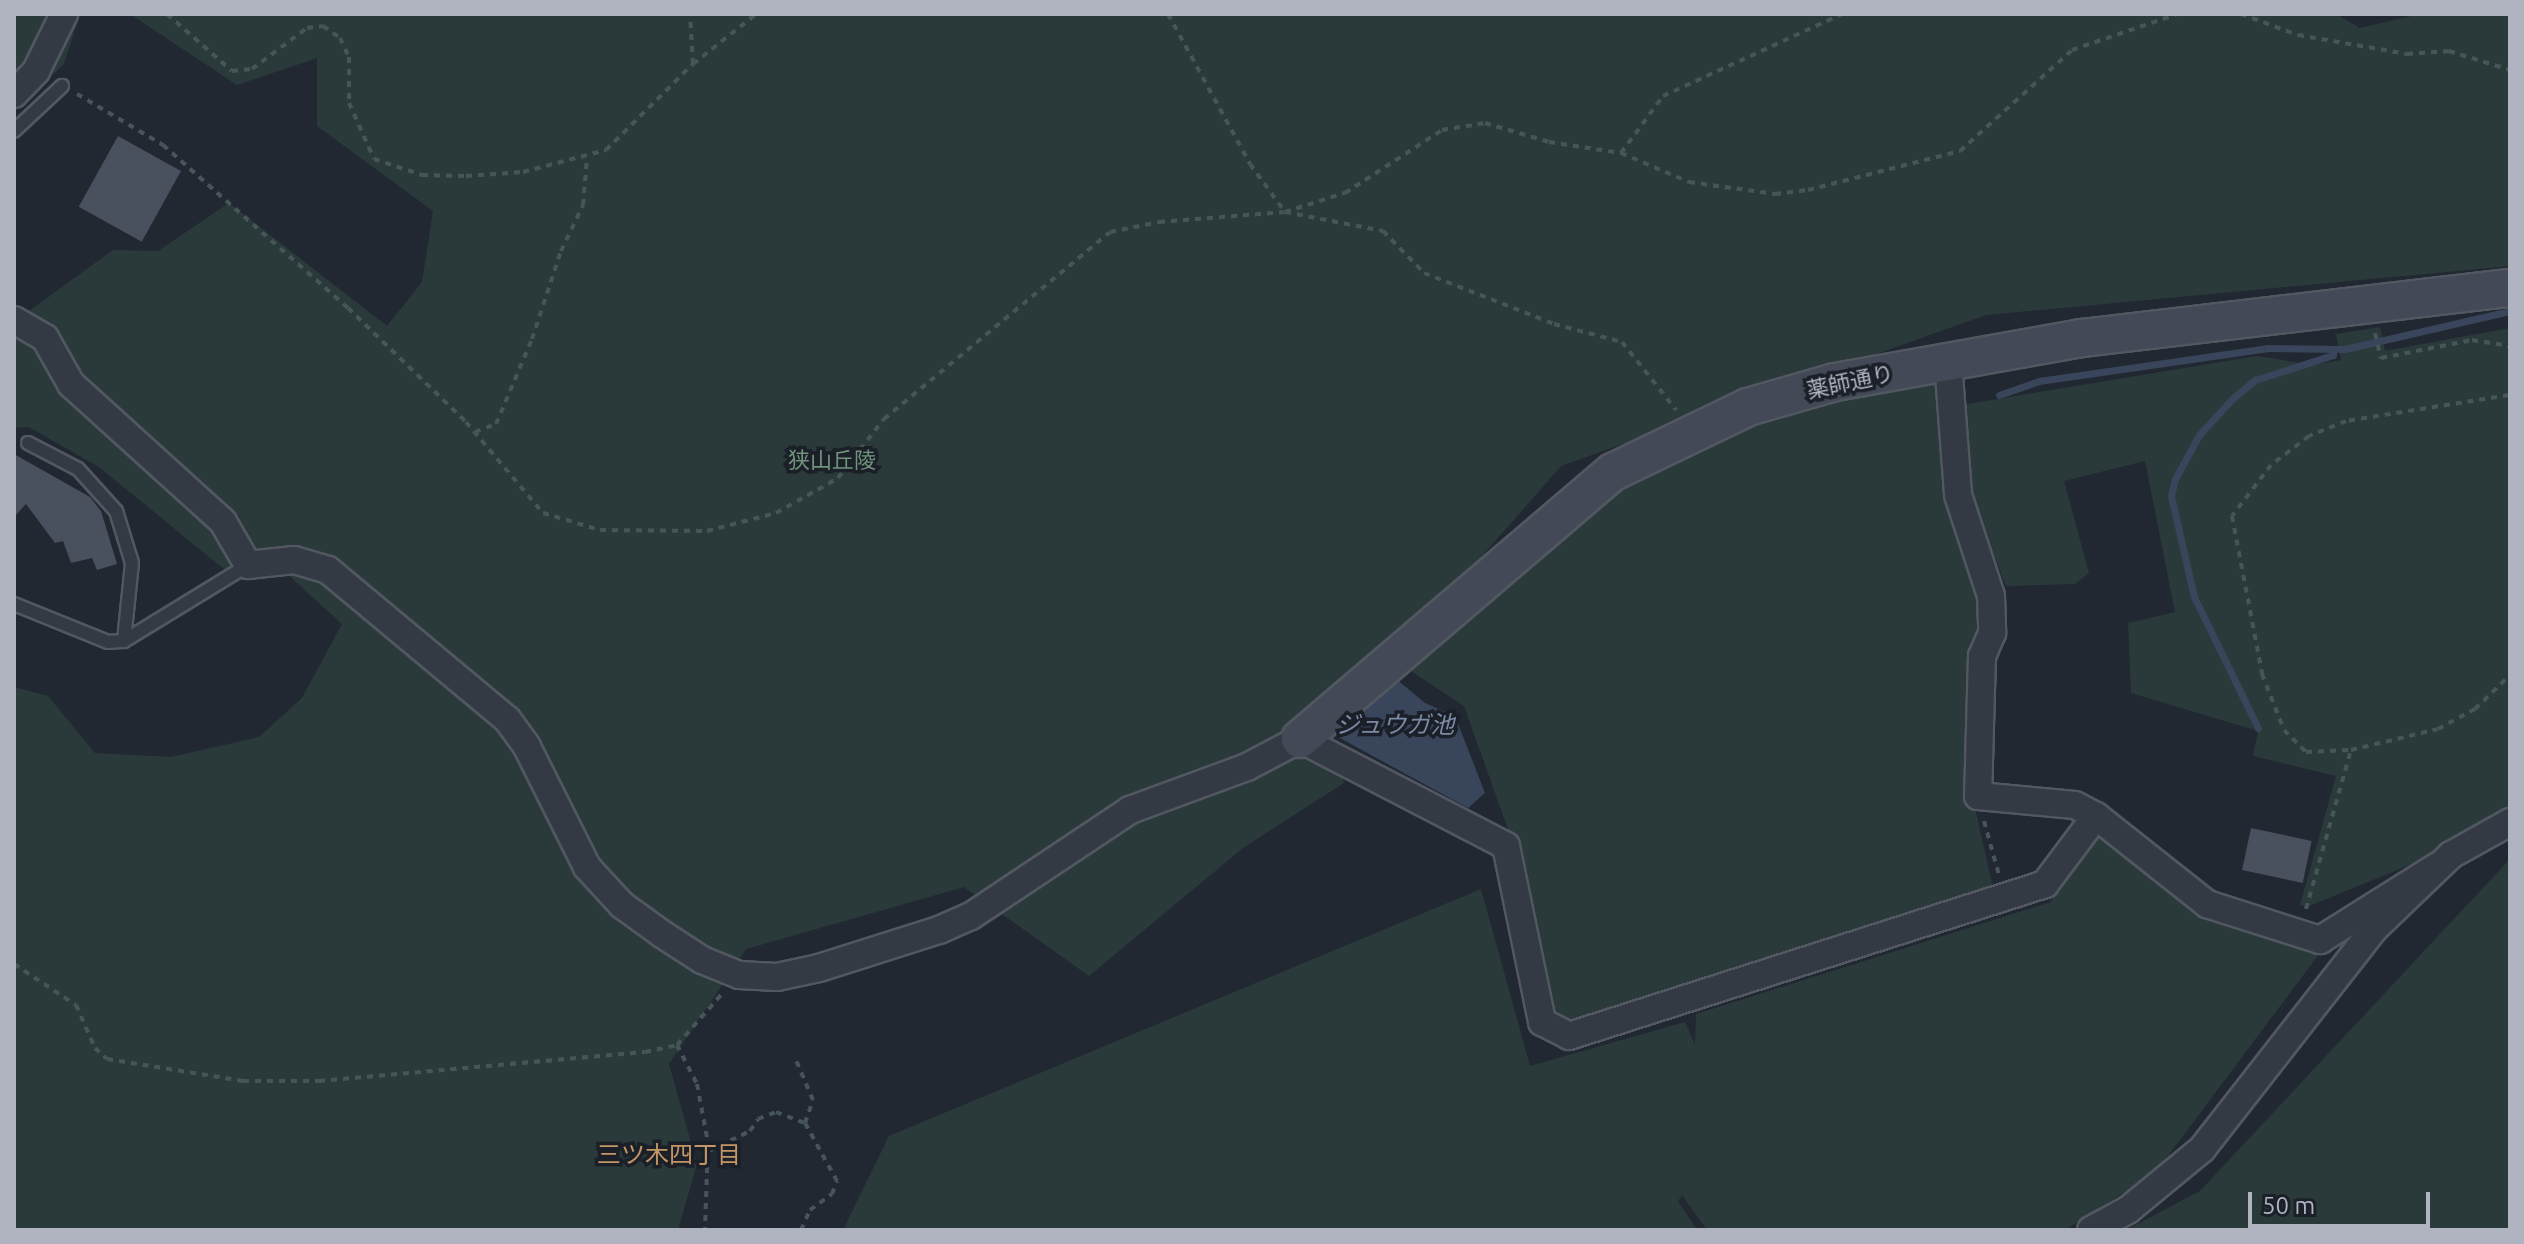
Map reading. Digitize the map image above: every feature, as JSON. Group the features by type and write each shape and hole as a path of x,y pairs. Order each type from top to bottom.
{"street":[{"path":"14,94 36,71 64,14"},
{"name":"薬師通り","path":"1300,739 1613,472 1748,407 1835,382 1948,361 2336,305 2510,288"},
{"path":"14,320 45,338 71,384 223,522 248,565 294,560 328,570 507,719 527,747 587,867 622,905 702,960 739,975 777,977 819,968 939,930 971,916 1130,810 1247,767 1300,739 1506,846 1542,1022 1569,1036 2045,884 2096,816"},
{"path":"1948,361 1958,495 1991,596 1992,633 1982,656 1978,796 2075,805 2096,816 2207,904 2299,936 2320,940 2438,866 2489,829 2510,822"},
{"path":"2091,1230 2139,1202 2202,1149 2331,979 2438,866"}],"lane":[{"path":"14,131 62,86"},
{"path":"28,443 78,469 116,511 132,563 124,641"},
{"path":"14,604 108,642 124,641 248,565"}],"path":[{"path":"167,14 232,71 252,69 307,28 323,26 340,38 349,57 349,103 374,159 422,175 466,176 523,172 587,158 606,150 693,64 756,14"},
{"path":"690,14 693,64"},
{"path":"1168,14 1250,164 1285,212 1383,231 1424,273 1554,324 1622,342 1692,432"},
{"path":"1621,153 1663,96 1842,14"},
{"path":"62,86 163,145 348,308 475,432 543,513 600,530 707,531 776,513 838,478 884,419 1110,232 1159,222 1285,212 1345,193 1442,130 1485,123 1549,142 1621,153 1689,182 1775,194 1933,160 1960,151 2072,50 2177,14"},
{"path":"2241,14 2298,35 2407,54 2449,51 2510,70"},
{"path":"475,432 496,424 532,339 561,251 583,205 587,158"},
{"path":"2374,328 2381,358 2472,340 2510,346"},
{"path":"2510,396 2346,421 2309,436 2271,465 2232,516 2262,674 2284,730 2306,752 2351,750 2438,729 2475,709 2510,675"},
{"path":"2299,936 2351,750"},
{"path":"1978,796 1999,874"},
{"path":"14,964 76,1005 95,1048 107,1059 184,1074 319,1081 677,1045 739,975"},
{"path":"677,1045 697,1084 709,1151 705,1230"},
{"path":"796,1060 813,1100 805,1123"},
{"path":"709,1151 750,1131 758,1119 776,1112 805,1123 837,1181 832,1194 810,1210 801,1230"}],"green space":[{"path":"14,14 80,14 64,64 14,113"},
{"name":"狭山丘陵","path":"130,14 2336,14 2360,28 2420,14 2510,14 2510,266 1986,315 1561,466 1325,735 1344,783 1243,848 1089,976 964,887 746,949 669,1064 697,1164 678,1230 14,1230 14,687 48,696 95,753 171,757 259,737 302,698 342,624 287,574 236,579 99,467 29,427 14,428 14,322 113,250 158,251 229,203 387,326 422,282 433,211 317,126 317,58 237,85"},
{"path":"2380,327 2385,351 2510,328 2510,811 2446,850 2307,907 2300,905 2336,776 2253,756 2258,731 2131,693 2128,623 2175,612 2145,461 2064,481 2089,573 2075,584 2006,586 1970,493 1962,405 2257,356 2312,365 2341,360 2336,334"},
{"path":"1943,352 1985,596 1968,777 1993,888 1569,1028 1549,1017 1514,846 1464,706 1411,671 1498,572 1614,485 1735,412"},
{"path":"2091,827 2203,913 2322,950 2156,1172 2065,1230 1707,1230 1682,1195 1678,1201 1697,1230 843,1230 889,1136 1481,889 1530,1066 1685,1022 1695,1045 1696,1014 2051,902"},
{"path":"2510,859 2510,1230 2126,1230 2200,1191"}],"water":[{"name":"ジュウガ池","path":"1389,673 1425,703 1455,716 1485,793 1468,808 1338,737"}],"building":[{"path":"118,136 181,171 142,242 79,207"},
{"path":"14,454 90,497 101,511 117,564 97,570 92,558 71,563 63,541 55,543 26,504 14,517"},
{"path":"2251,828 2312,841 2303,883 2242,870"}],"waterway":[{"path":"1999,395 2039,381 2267,348 2345,349 2510,311"},
{"path":"2258,728 2194,597 2171,496 2175,479 2199,435 2232,399 2255,380 2333,355 2333,349"}],"district":[{"name":"三ツ木四丁目","path":"669,1155"}]}
